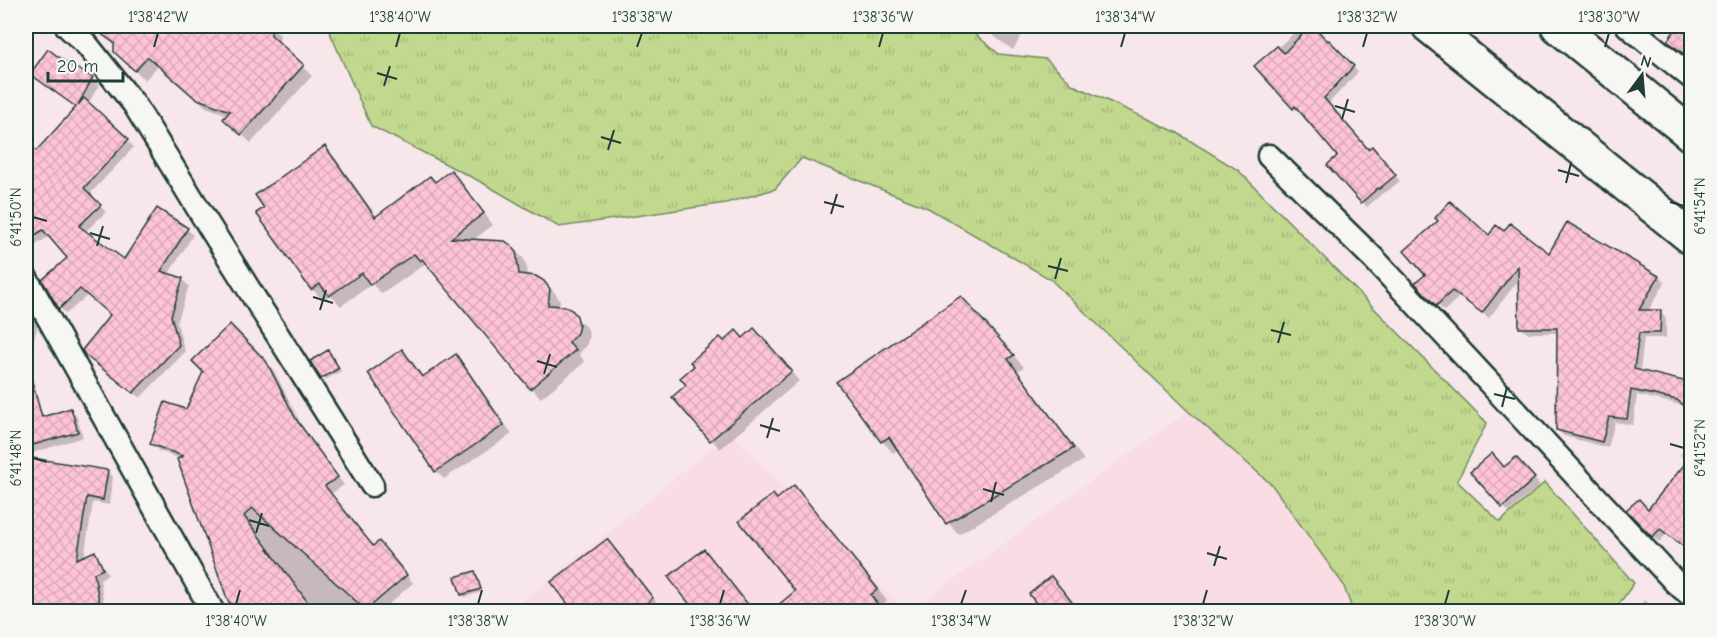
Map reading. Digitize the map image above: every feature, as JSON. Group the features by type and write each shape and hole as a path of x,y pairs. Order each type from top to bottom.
{"main road":[{"path":"1430,26 1692,238"},
{"path":"1558,26 1692,135"}],"street":[{"path":"67,26 87,45 134,104 372,484"},
{"path":"1628,26 1692,78"},
{"path":"1269,156 1375,260 1570,471 1676,583 1692,596"},
{"path":"26,278 213,612"}],"shaded area":[{"path":"1188,411 1272,485 1343,584 1353,611 909,612"},
{"path":"731,433 905,611 509,612"}],"green space":[{"path":"327,26 969,26 970,30 999,54 1046,59 1073,85 1176,132 1238,170 1487,423 1457,481 1500,522 1545,482 1634,583 1614,611 1353,611 1343,584 1272,485 1188,411 1050,279 928,208 802,158 775,189 726,203 559,227 481,182 371,126"}],"building":[{"path":"90,26 271,26 271,35 304,65 241,135 223,119 230,111 195,98 148,57 135,71 114,52 114,43"},
{"path":"1310,26 1329,40 1354,66 1324,98 1368,149 1372,146 1396,175 1361,203 1327,165 1337,156 1295,106 1293,109 1254,66 1277,46 1284,53"},
{"path":"1678,26 1692,26 1692,60 1667,41"},
{"path":"48,49 68,64 93,77 78,105 84,98 129,139 84,188 101,205 79,226 124,259 157,208 188,228 161,271 183,278 171,316 179,345 133,393 85,355 82,350 110,315 80,289 59,309 42,280 67,258 43,230 26,241 26,141 36,151 76,107 30,74"},
{"path":"325,146 375,217 430,176 435,182 451,170 484,213 451,238 505,241 512,246 516,251 519,274 536,276 544,281 550,289 548,305 565,306 577,316 579,325 577,333 569,342 576,350 530,389 422,259 420,261 414,254 370,285 362,273 329,296 320,284 311,290 256,213 264,208 255,195"},
{"path":"1450,201 1489,235 1496,225 1504,231 1510,223 1549,253 1567,222 1659,276 1639,310 1661,310 1660,333 1639,333 1634,369 1692,383 1692,412 1677,400 1631,390 1627,419 1609,417 1602,442 1556,430 1557,328 1519,328 1518,266 1482,313 1452,291 1436,306 1415,283 1425,275 1404,251 1438,221 1435,218"},
{"path":"961,296 1014,355 1008,359 1074,448 946,524 889,437 881,442 836,382"},
{"path":"230,324 266,361 296,419 338,477 325,486 373,546 379,541 407,575 366,610 252,508 244,516 315,612 243,612 228,601 177,459 183,456 150,444 165,402 186,409 203,372 192,361"},
{"path":"754,328 792,371 710,441 672,397 686,385 680,378 694,366 690,362 720,337 724,341 736,330 743,338"},
{"path":"402,349 422,377 456,354 504,425 435,472 368,373"},
{"path":"328,350 339,368 321,379 310,361"},
{"path":"31,378 42,417 71,408 78,432 26,447 26,379"},
{"path":"1492,453 1504,467 1516,457 1535,478 1502,508 1470,472"},
{"path":"1692,455 1692,553 1660,529 1652,537 1626,510 1639,499 1648,509"},
{"path":"26,457 108,470 103,500 87,497 77,559 95,551 103,569 94,573 101,612 26,612"},
{"path":"794,485 878,589 871,595 883,612 770,612 795,591 739,521 773,494 777,499"},
{"path":"607,539 653,598 636,612 574,612 551,582"},
{"path":"704,549 754,612 696,612 668,577"},
{"path":"475,571 481,589 461,595 455,577"},
{"path":"1051,576 1080,612 1043,612 1029,594"}]}
